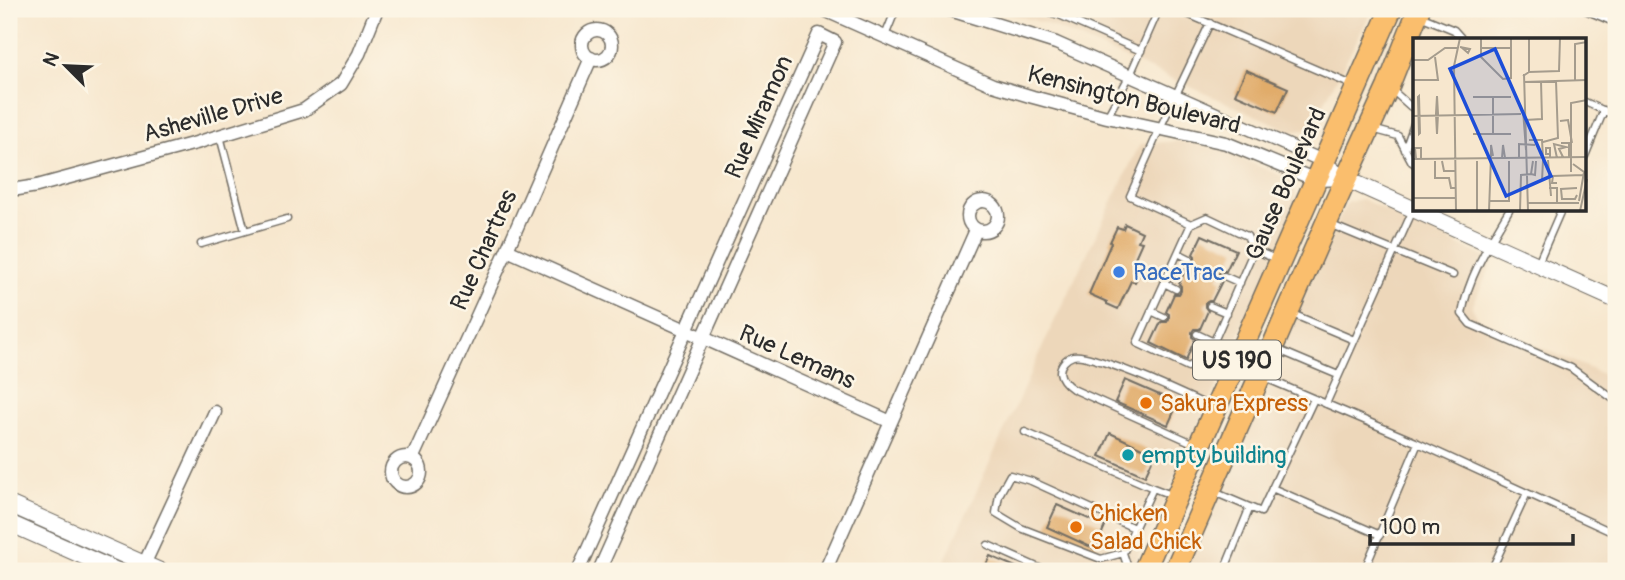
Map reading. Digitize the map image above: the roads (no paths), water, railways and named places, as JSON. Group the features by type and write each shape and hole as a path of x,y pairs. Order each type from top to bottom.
{"main road":[{"name":"Gause Boulevard","path":"1144,571 1391,9"},
{"name":"US 190","path":"1175,571 1388,87 1418,12"}],"street":[{"name":"Asheville Drive","path":"9,186 18,189 37,186 304,110 341,84 359,54 377,9"},
{"name":"Kensington Boulevard","path":"822,9 993,85 1107,117 1226,143 1346,179"},
{"name":"Kensington Boulevard","path":"947,9 1056,43 1175,95 1320,171 1346,179"},
{"name":"Rue Miramon","path":"578,571 819,34 835,42 599,571"},
{"name":"Rue Chartres","path":"413,457 591,58"},
{"path":"1346,179 1413,210"},
{"path":"1417,212 1616,300"},
{"path":"825,571 976,230"},
{"name":"Rue Lemans","path":"507,250 891,422"},
{"path":"142,568 215,412"},
{"path":"9,505 142,568 160,571"},
{"path":"9,523 117,571"}],"lane":[{"path":"884,36 896,9"},
{"path":"1037,9 1059,15 1141,51"},
{"path":"1107,117 1130,75 1159,9"},
{"path":"1176,9 1357,87"},
{"path":"1583,9 1616,23"},
{"path":"1418,12 1454,30 1461,38"},
{"path":"1191,224 1130,196 1210,23"},
{"path":"1388,87 1413,107"},
{"path":"1586,102 1616,116"},
{"path":"1586,154 1604,110"},
{"path":"1405,150 1413,124"},
{"path":"1370,128 1398,136 1413,163"},
{"path":"220,136 245,231"},
{"path":"1326,404 1413,210"},
{"path":"1508,212 1488,244 1464,300 1462,314 1470,324 1571,368 1616,401"},
{"path":"1537,266 1560,212"},
{"path":"1254,250 1208,355 1188,367 1136,343 1191,224 1207,217 1247,236 1254,250 1281,261"},
{"path":"201,244 287,219"},
{"path":"1327,223 1453,275"},
{"path":"1178,253 1190,259"},
{"path":"1224,276 1240,283"},
{"path":"1164,283 1176,289"},
{"path":"1210,306 1227,313"},
{"path":"1152,311 1164,317"},
{"path":"1288,312 1354,340"},
{"path":"1197,334 1214,342"},
{"path":"1273,347 1339,375"},
{"path":"1208,355 1234,367"},
{"path":"1200,446 1073,389 1060,375 1061,368 1065,361 1073,356 1082,356 1131,371 1215,409"},
{"path":"1260,376 1418,443 1616,534"},
{"path":"1210,490 1261,512 1314,399"},
{"path":"1025,432 1177,498"},
{"path":"1364,571 1418,443"},
{"path":"1123,553 1101,559 1021,528 996,513 999,495 1010,475 1031,481 1135,528"},
{"path":"1132,571 1123,553 1153,488"},
{"path":"1272,488 1380,534"},
{"path":"1491,571 1527,493"},
{"path":"1224,571 1250,507"},
{"path":"988,545 1046,571"}],"place":[{"name":"RaceTrac","path":"1119,272"},
{"name":"Sakura Express","path":"1146,403"},
{"name":"empty building","path":"1128,455"},
{"name":"Chicken Salad Chick","path":"1076,527"}]}
